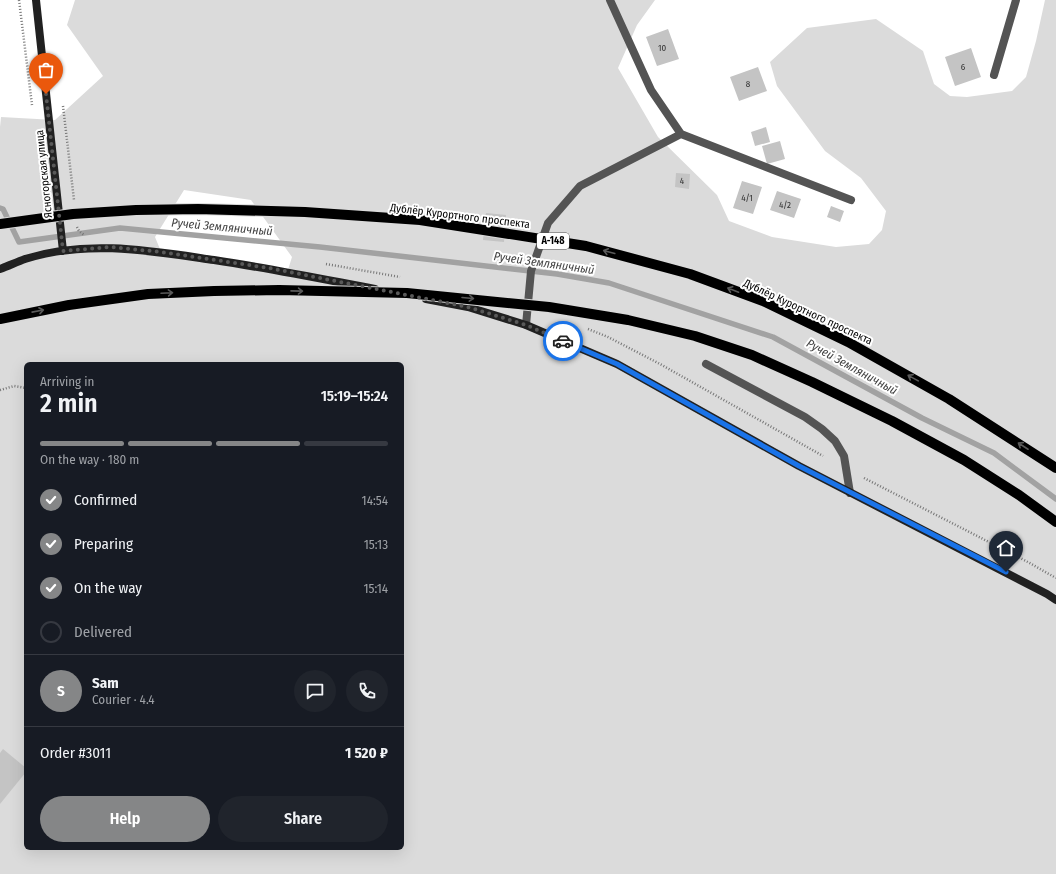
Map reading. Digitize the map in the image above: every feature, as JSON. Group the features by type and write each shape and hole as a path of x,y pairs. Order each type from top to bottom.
{"main road":[{"name":"Ясногорская улица","path":"36,0 63,251"},
{"name":"Дублёр Курортного проспекта","path":"0,224 73,214 136,210 198,209 290,212 420,220 586,246 690,274 763,301 848,342 949,399 1056,468"},
{"path":"0,269 26,259 63,251 110,247 161,252 269,268 468,307 526,325 617,364 799,466 1056,600"},
{"path":"0,319 83,303 148,294 214,290 279,290 407,293 548,307 628,320 695,336 752,354 812,382 892,421 964,460 1020,495 1056,522"}],"lane":[{"path":"610,0 652,90 681,134 851,200"},
{"path":"994,75 1016,0"},
{"path":"526,325 530,271 548,223 580,186 681,134"},
{"path":"706,364 805,417 822,429 835,441 844,456 850,493"}],"path":[{"path":"19,0 33,111"},
{"path":"62,100 74,201"},
{"path":"0,390 14,386 24,388"},
{"path":"864,478 1026,561 1056,578"}],"shaded area":[{"path":"75,0 655,0 637,25 618,68 658,137 717,195 729,221 772,237 836,247 869,244 882,230 886,211 861,178 825,151 777,86 770,62 807,28 876,19 923,51 934,84 950,96 967,97 1012,91 1026,77 1045,0 1056,0 1056,874 0,874 1,117 55,120 103,76 67,25","holes":["184,190 251,200 292,257 287,273 162,254 155,237"]}],"building":[{"path":"668,29 679,59 657,66 646,37"},
{"path":"971,48 981,77 955,86 945,57"},
{"path":"758,67 767,91 739,101 730,77"},
{"path":"766,127 770,142 755,146 751,132"},
{"path":"780,141 785,159 767,164 762,146"},
{"path":"676,173 690,174 689,189 675,187"},
{"path":"742,181 762,187 753,214 733,208"},
{"path":"777,191 801,199 794,218 770,210"},
{"path":"831,206 844,211 840,222 827,217"},
{"path":"486,213 506,215 504,242 483,240"},
{"path":"3,749 24,766 24,774 0,804 0,753"}],"waterway":[{"name":"Ручей Земляничный","path":"0,208 3,209 19,242 120,228 320,247 557,274 609,283 773,337 922,418 994,453 1056,499"}],"way so far":[{"path":"46,94 63,251 110,247 161,252 269,268 468,307 526,325 563,341"}],"route":[{"path":"563,341 617,364 799,466 1006,572"}]}
